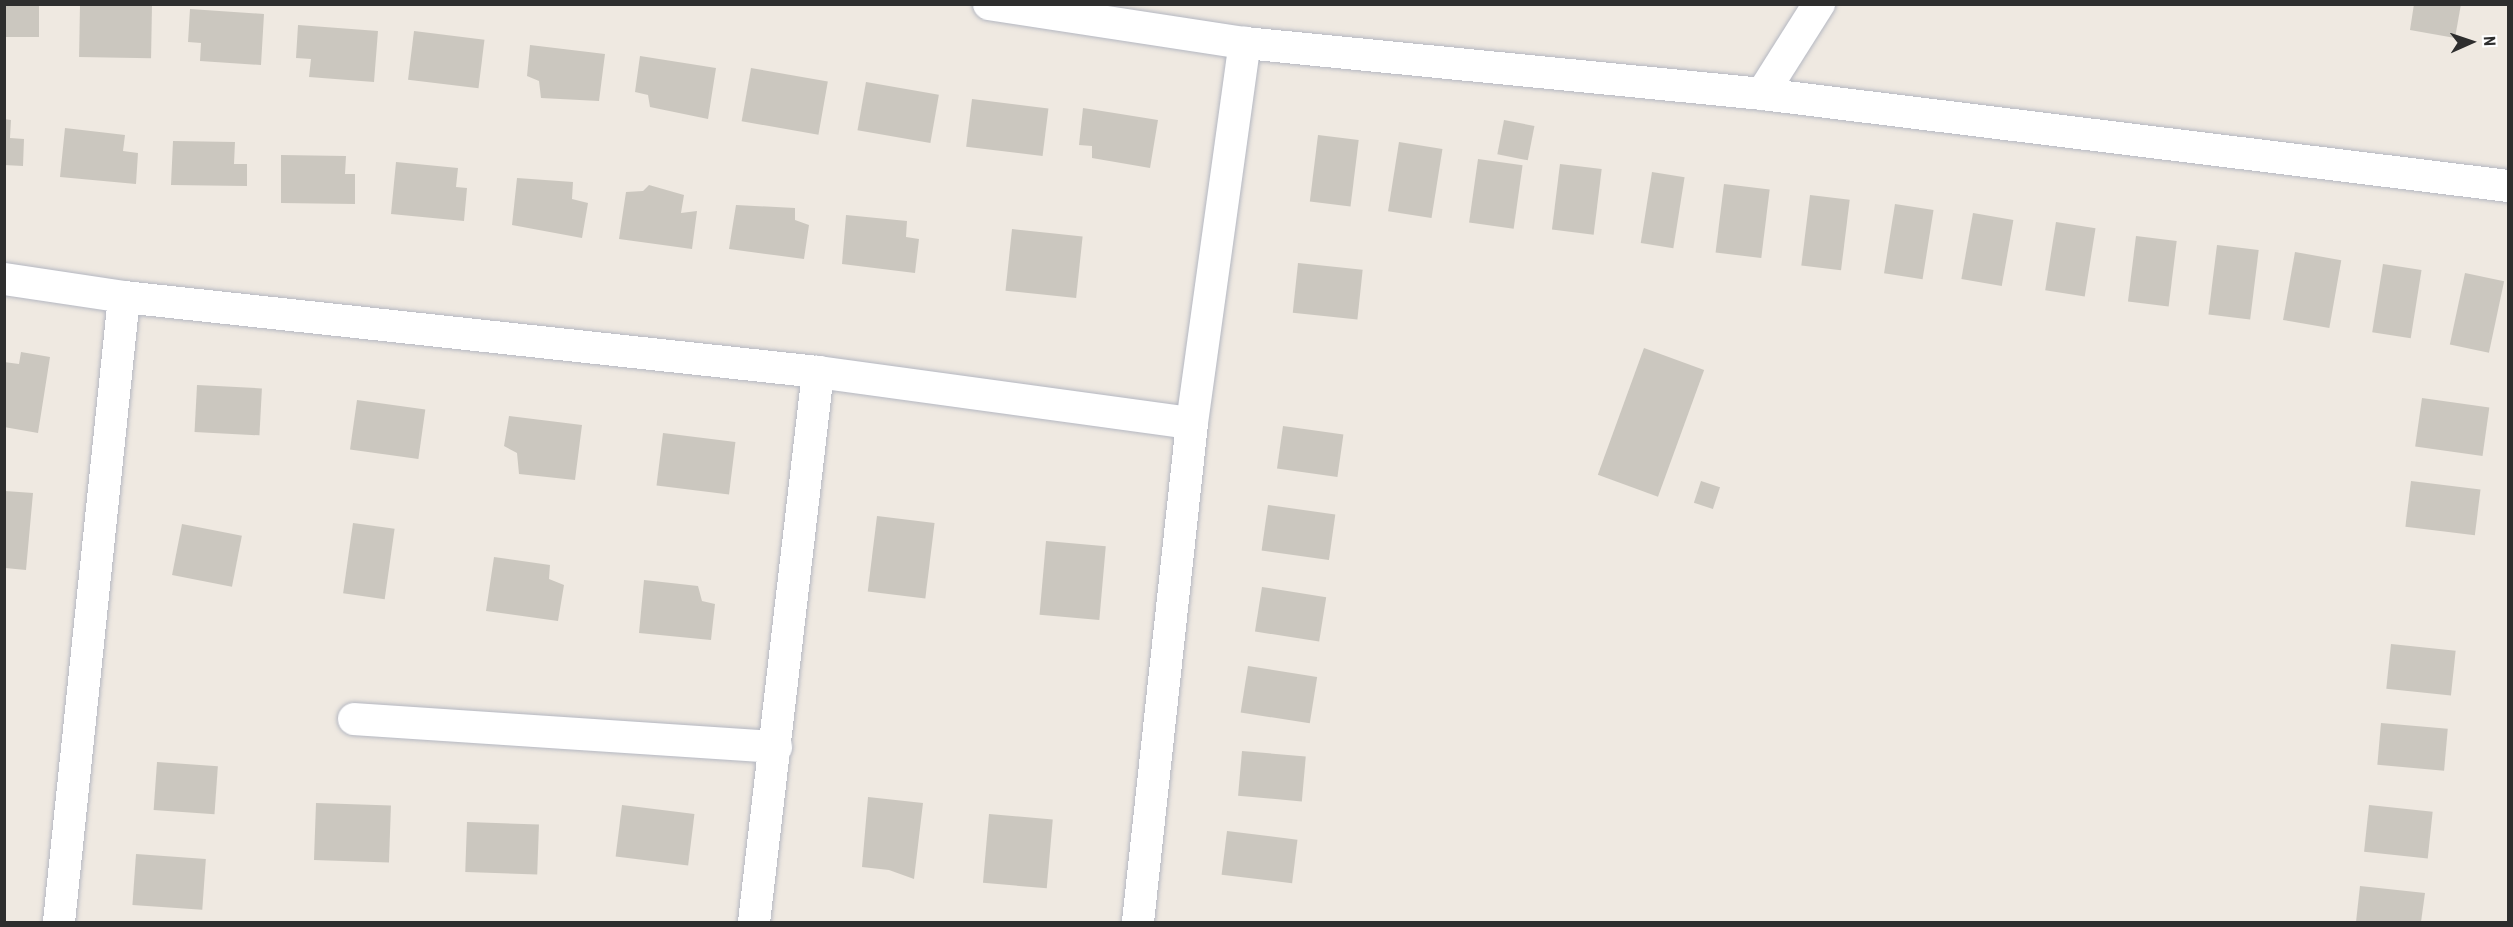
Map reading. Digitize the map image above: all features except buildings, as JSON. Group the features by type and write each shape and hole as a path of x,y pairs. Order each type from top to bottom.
{"street":[{"path":"989,4 1245,43 1762,94 2508,186"},
{"path":"1762,94 1819,4"},
{"path":"1138,922 1192,423 1245,43"},
{"path":"4,279 123,297 818,372 1192,423"},
{"path":"58,922 123,297"},
{"path":"754,922 818,372"},
{"path":"354,719 776,747"}]}
